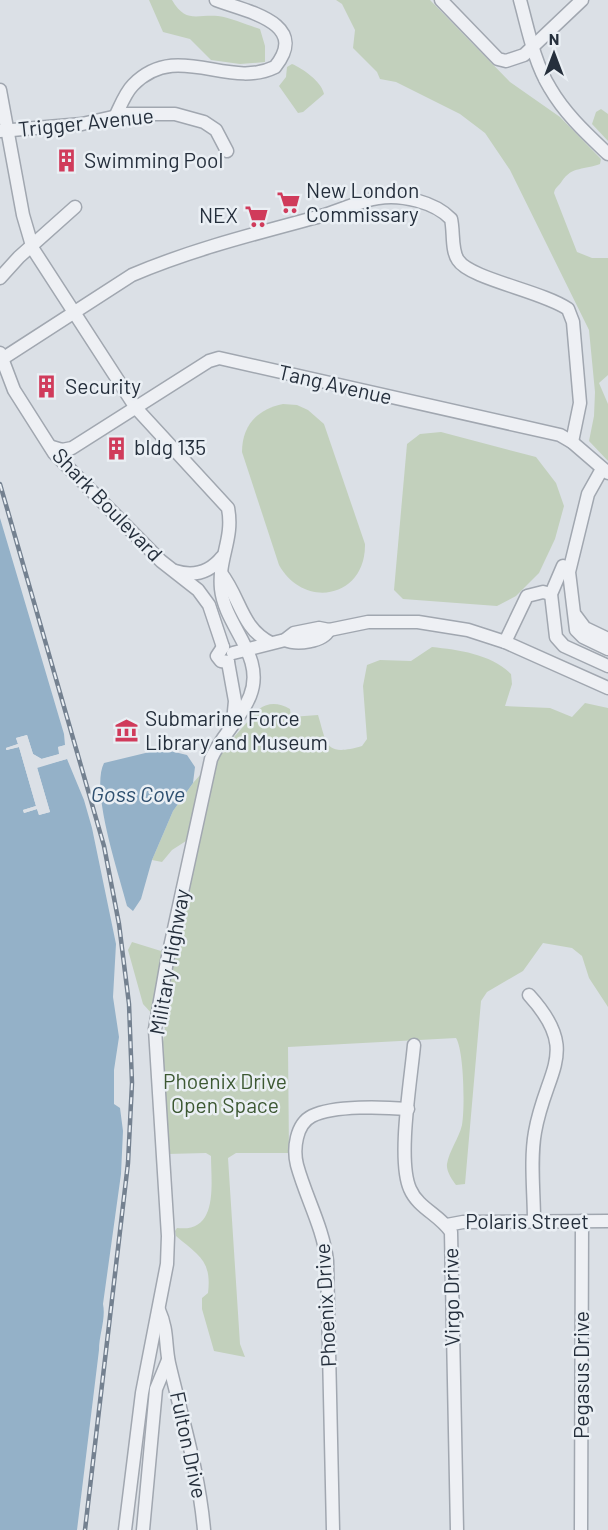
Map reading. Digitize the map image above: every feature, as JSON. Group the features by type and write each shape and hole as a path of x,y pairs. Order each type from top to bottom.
{"street":[{"path":"115,117 133,85 163,66 181,64 256,74 275,67 283,53 285,43 281,31 269,18 216,0"},
{"path":"441,0 498,59 514,59 524,55 582,0"},
{"path":"520,0 533,45 550,88 567,114 608,154"},
{"name":"Military Highway","path":"0,90 4,131 32,245 136,408 228,508 231,525 229,542 222,557 223,597 255,672 254,687 249,699 212,759 158,1004 156,1052 168,1236 159,1310 142,1393 125,1530"},
{"name":"Trigger Avenue","path":"4,131 82,124 115,117 166,114 204,122 216,130 227,151"},
{"path":"1,356 132,275 240,237 354,207 378,198 415,201 436,207 451,219 456,253 467,271 541,295 568,309 573,322 580,403 572,442"},
{"path":"0,278 32,245 75,207"},
{"name":"Shark Boulevard","path":"1,356 27,413 61,461 68,464 171,570 198,590 209,605 228,654"},
{"name":"Tang Avenue","path":"72,448 209,361 219,358 560,435 572,442 605,471"},
{"path":"52,447 62,450 72,448"},
{"path":"68,464 67,456 72,448"},
{"path":"605,471 589,491 581,529 569,566 574,626 580,635 608,649"},
{"path":"581,529 551,594 558,641 608,666"},
{"path":"171,570 196,573 208,570 222,557"},
{"path":"563,566 561,578 569,633 577,640 608,656"},
{"path":"221,573 235,592 253,633 271,643"},
{"path":"557,579 561,631 564,639 585,656"},
{"path":"505,642 527,596 543,592 551,594"},
{"path":"572,601 581,624 608,639"},
{"path":"228,654 285,640 294,633 319,628 329,630 368,622 418,622 468,630 505,642 608,688"},
{"name":"Military Highway","path":"228,654 235,701 233,723"},
{"path":"529,995 554,1028 558,1052 535,1134 534,1221"},
{"name":"Virgo Drive","path":"414,1046 405,1153 409,1188 415,1199 447,1225 451,1232 457,1530"},
{"name":"Phoenix Drive","path":"333,1530 327,1261 320,1227 297,1165 296,1139 302,1125 311,1116 322,1113 392,1107 408,1109"},
{"name":"Pegasus Drive","path":"581,1530 582,1221"},
{"name":"Polaris Street","path":"447,1225 463,1222 608,1221"},
{"name":"Fulton Drive","path":"159,1310 166,1325 168,1360 193,1450 204,1530"},
{"path":"142,1530 156,1389 168,1360 151,1346"}],"green space":[{"path":"149,0 172,0 187,15 223,17 260,29 265,46 265,62 240,64 211,60 190,39 163,32"},
{"path":"336,0 430,0 510,82 560,117 601,159 600,164 570,173 554,193 577,252 592,258 608,258 608,375 599,383 608,404 608,461 589,441 594,416 595,392 589,330 510,170 485,133 460,114 396,82 380,79 377,72 353,48 355,30 342,4"},
{"path":"292,64 316,80 324,94 303,112 298,113 279,86 286,77 287,67"},
{"path":"601,109 608,114 608,141 592,124 596,112"},
{"path":"283,404 297,405 308,410 324,424 365,544 363,562 356,576 345,586 332,592 317,592 303,588 290,579 279,565 242,452 245,434 253,420 266,410"},
{"path":"441,432 536,457 556,483 564,506 555,539 539,573 516,596 497,606 403,599 394,590 407,444 420,434"},
{"name":"Phoenix Drive Open Space","path":"432,647 474,654 503,667 511,674 512,684 505,706 550,708 572,717 585,703 608,708 608,1007 589,978 582,956 572,948 543,943 523,971 487,992 481,1001 465,1184 456,1185 447,1167 448,1159 461,1130 463,1117 461,1055 456,1038 288,1047 289,1153 236,1153 228,1158 240,1344 245,1357 214,1351 202,1309 202,1298 208,1293 208,1273 202,1259 176,1236 175,1231 177,1228 191,1227 200,1223 206,1215 210,1204 211,1156 206,1153 167,1154 163,1042 165,1028 143,1004 128,950 132,942 161,951 175,939 195,852 186,841 172,850 162,862 152,860 173,811 193,783 259,709 270,704 282,705 290,709 291,717 318,715 329,746 340,750 362,746 367,739 363,686 367,665 380,660 411,661"}],"water":[{"path":"0,518 64,734 65,745 58,747 60,754 42,759 33,754 27,735 16,738 18,744 6,748 7,750 19,747 36,806 23,810 24,813 37,809 39,815 50,812 37,767 67,759 84,800 92,828 116,944 113,997 119,1037 114,1070 114,1104 120,1108 123,1131 121,1174 103,1304 103,1321 77,1530 0,1530"},
{"name":"Goss Cove","path":"162,749 187,755 195,767 193,783 173,811 152,860 141,899 133,911 127,906 107,833 101,776 104,763"}],"pier":[{"path":"27,735 33,754 41,759 59,754 58,747 66,745 67,747 61,749 61,757 41,762 30,756 25,738 20,740 41,812 46,810 34,766 67,756 70,758 37,768 50,812 39,815 37,809 24,813 23,810 36,806 19,747 6,750 18,744 16,738"}],"railway":[{"path":"0,484 104,846 119,924 129,1004 132,1083 128,1163 85,1530"}],"place":[{"name":"Swimming Pool","path":"66,161"},
{"name":"New London Commissary","path":"288,203"},
{"name":"NEX","path":"256,216"},
{"name":"Security","path":"47,387"},
{"name":"bldg 135","path":"116,448"},
{"name":"Submarine Force Library and Museum","path":"127,731"}]}
